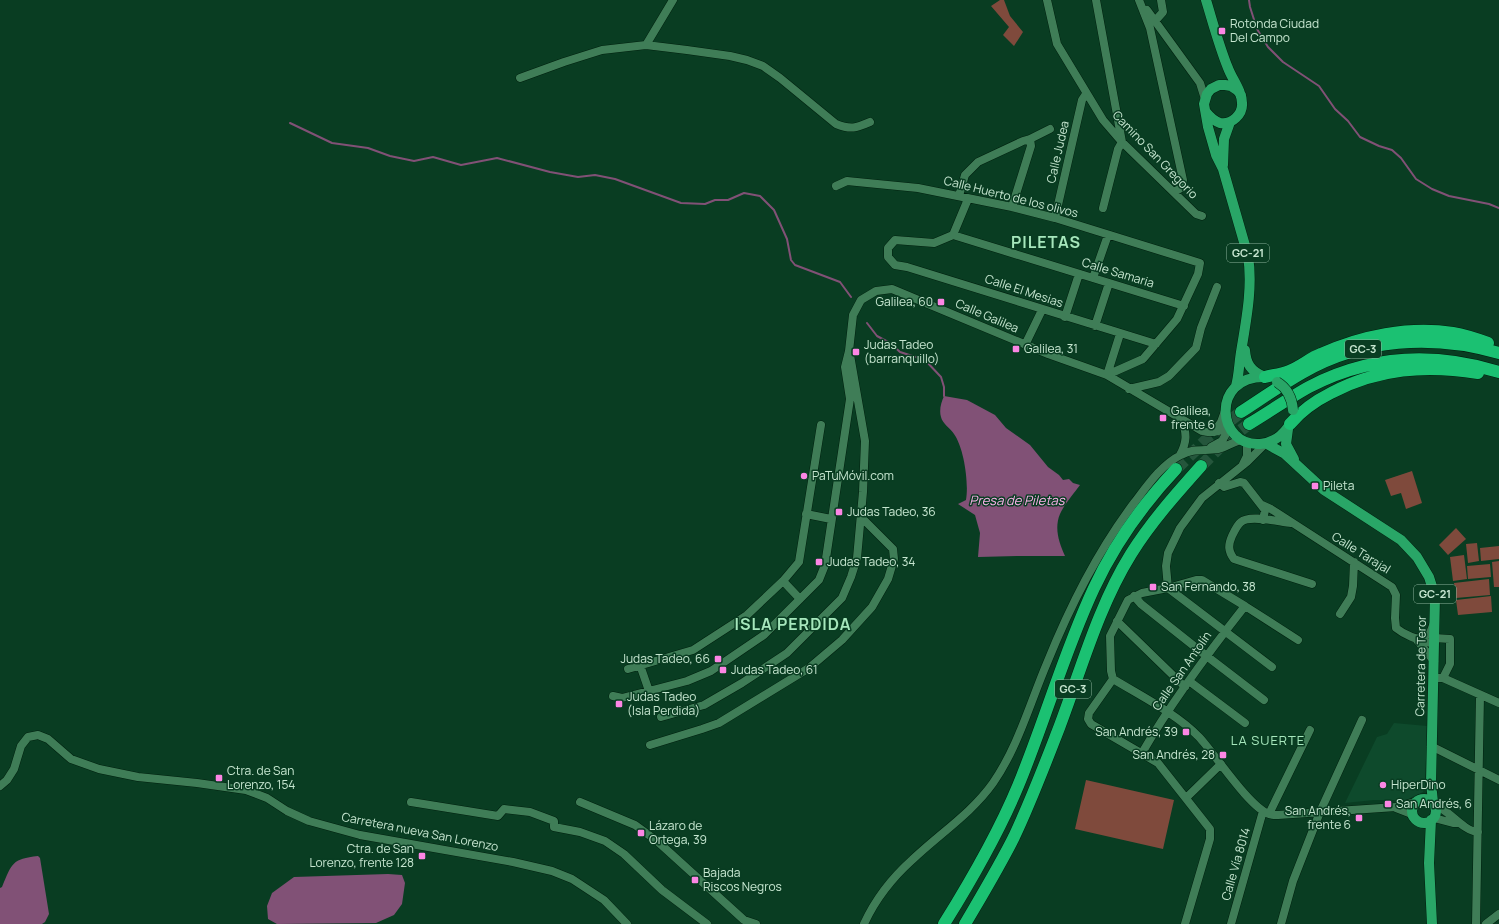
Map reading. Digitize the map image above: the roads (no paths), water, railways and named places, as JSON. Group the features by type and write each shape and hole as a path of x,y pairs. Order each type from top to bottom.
{"highway":[{"path":"1264,377 1290,371 1320,354 1346,344 1374,336 1400,332 1432,331 1453,333 1499,346"},
{"name":"GC-3","path":"1241,412 1303,372 1349,352 1379,345 1429,341 1455,343 1499,353"},
{"name":"GC-3","path":"1249,424 1322,381 1353,369 1379,362 1404,360 1452,361 1480,366 1499,372"},
{"path":"1289,426 1302,410 1326,396 1344,386 1381,374 1411,369 1444,370 1476,373 1499,378"},
{"name":"GC-3","path":"965,924 988,886 1035,791 1110,594 1131,555 1155,519 1201,466"},
{"name":"GC-3","path":"944,924 972,879 1018,786 1075,634 1094,588 1129,528 1163,483 1176,469"}],"main road":[{"path":"1206,0 1227,67 1241,95"},
{"path":"1217,86 1227,67"},
{"path":"1205,100 1211,89 1217,86 1231,86 1241,95"},
{"name":"GC-21","path":"1223,170 1222,148 1224,138 1230,122 1240,114 1242,108 1241,95"},
{"name":"GC-21","path":"1205,100 1208,127 1214,148 1223,170 1248,256 1250,268 1244,340 1239,377 1236,386 1228,398 1225,411"},
{"path":"1206,112 1209,116 1219,122 1230,122"},
{"name":"GC-21","path":"1244,340 1245,356 1248,365 1255,373 1277,382 1287,391 1291,399 1293,410 1286,444 1298,466"},
{"path":"1236,386 1244,380 1254,377 1264,377"},
{"path":"1225,411 1229,426 1237,436 1245,441"},
{"path":"1266,444 1283,434 1289,426"},
{"name":"GC-21","path":"1245,441 1256,444 1266,444 1284,454 1298,466"},
{"name":"Carretera de Teror","path":"1298,466 1324,490 1401,540 1417,556 1430,577 1435,596 1434,661 1438,678 1432,746 1431,786 1434,803"},
{"path":"1431,786 1412,808 1417,820 1428,822 1432,819"},
{"path":"1419,800 1428,799 1434,803"},
{"name":"GC-21","path":"1432,924 1430,842 1432,819 1436,811 1434,803"},
{"name":"GC-21","path":"1417,820 1425,830 1430,842"}],"street":[{"path":"646,45 673,0"},
{"name":"Camino San Gregorio","path":"1048,0 1057,44 1103,120 1122,142 1196,214 1202,216"},
{"path":"1096,0 1122,142 1118,148 1103,208"},
{"path":"1139,0 1200,83 1205,100"},
{"path":"1139,0 1147,17 1183,180 1181,188 1174,192"},
{"path":"1155,21 1163,12 1161,0"},
{"path":"1156,54 1160,43 1164,41 1173,45"},
{"path":"520,78 602,50 646,45 687,50 730,56 763,66 836,124 845,128 856,128 870,122"},
{"path":"1192,72 1207,83 1217,86"},
{"name":"Calle Judea","path":"1055,218 1082,100 1086,94"},
{"path":"1103,120 1108,122 1112,118 1115,109"},
{"path":"959,196 966,175 978,162 1023,140 1030,139 1050,129"},
{"path":"1012,207 1031,146 1030,139"},
{"name":"Calle Huerto de los olivos","path":"836,186 848,181 918,188 1012,207 1055,218 1200,264 1198,274 1184,306"},
{"path":"953,235 968,199"},
{"name":"Calle El Mesias","path":"953,235 934,243 895,240 888,248 888,257 894,265 907,267 1156,344"},
{"name":"Calle Samaria","path":"953,235 1184,306"},
{"path":"1093,278 1108,235"},
{"path":"1065,317 1079,274"},
{"path":"1094,326 1109,283"},
{"path":"1129,389 1159,382 1169,376 1196,348 1201,328 1216,287"},
{"name":"Calle Galilea","path":"849,350 853,315 861,300 876,291 892,290 1025,345 1107,375 1202,431 1214,432"},
{"path":"1107,375 1143,358 1178,319 1184,306"},
{"path":"1025,345 1042,310"},
{"path":"1107,375 1120,334"},
{"path":"661,717 704,705 742,683 787,653 842,598 857,558 865,441 849,350"},
{"path":"613,696 622,698 687,681 711,671 764,635 819,580 825,565 850,399 845,367 849,350"},
{"path":"1214,432 1221,422 1225,411"},
{"path":"1180,455 1187,437 1182,420"},
{"path":"628,669 693,650 747,614 783,581 798,562 821,425"},
{"path":"1214,432 1229,426"},
{"path":"1207,449 1222,441 1229,426"},
{"path":"864,924 881,895 911,860 978,803 993,784 1005,765 1014,746 1078,592 1119,523 1141,494 1170,461 1189,451 1217,449 1235,441 1245,441 1247,456 1238,469"},
{"path":"1266,444 1202,498 1180,528 1168,554 1166,566 1168,588 1272,667"},
{"name":"Calle Tarajal","path":"1219,483 1224,487 1240,482 1244,483 1262,505 1271,509 1392,587 1396,595 1396,628 1419,641 1434,661"},
{"path":"1262,505 1266,513 1263,520"},
{"path":"806,514 831,519"},
{"path":"650,745 719,723 809,668 842,640 872,607 888,579 894,559 893,549 861,517"},
{"path":"1294,524 1249,519 1241,522 1228,546 1230,553 1234,559 1312,584"},
{"path":"1340,614 1351,597 1354,562"},
{"path":"1298,640 1202,580 1196,580 1168,588 1142,593 1128,600 1110,636 1111,671 1113,679 1167,712 1200,738 1249,799 1266,813 1278,815 1396,807 1419,800"},
{"path":"783,581 800,600"},
{"path":"1134,596 1141,604 1264,700"},
{"name":"Calle San Antolín","path":"1142,753 1167,712 1206,656 1244,606"},
{"path":"1117,621 1187,684 1245,724"},
{"path":"1419,641 1430,633 1435,621"},
{"name":"Calle Tarajal","path":"1419,641 1450,639 1450,664 1438,678"},
{"path":"640,665 649,691"},
{"path":"1438,678 1499,704"},
{"path":"1113,679 1089,713 1088,719 1091,724 1158,763 1210,829 1210,839 1185,924"},
{"path":"1476,924 1480,695"},
{"path":"1281,924 1293,881 1320,812 1362,720"},
{"name":"Calle Vía 8014","path":"1231,924 1266,813 1310,730"},
{"name":"Carretera nueva San Lorenzo","path":"0,786 7,780 14,769 21,746 28,738 38,735 48,738 58,749 71,759 99,769 138,777 246,790 267,798 287,811 309,821 360,836 513,862 552,871 572,879 604,900 627,924"},
{"path":"1432,746 1499,780"},
{"path":"1186,798 1221,764"},
{"path":"411,802 498,816 504,809 530,812 554,821 554,828 580,832 605,841 624,854 662,890 707,924"},
{"path":"580,802 635,825 657,841 744,920 756,924"},
{"path":"1434,803 1455,818 1459,823 1478,832"},
{"path":"1396,807 1409,813 1417,820"},
{"path":"1432,819 1459,823"},
{"path":"1486,924 1499,914"}],"water":[{"name":"Presa de Piletas","path":"944,396 967,400 995,415 1006,428 1030,445 1048,467 1063,480 1069,479 1073,483 1080,485 1064,507 1058,519 1057,530 1065,556 978,557 980,533 975,515 958,504 966,500 967,484 965,466 958,440 941,417 940,412"},
{"path":"38,856 40,858 49,914 45,922 42,924 0,924 0,888 2,887 8,872 18,861 29,857"},
{"path":"388,874 402,875 405,883 402,904 394,915 376,923 277,924 268,919 267,906 272,893 294,877"}],"waterway":[{"path":"1249,0 1257,29 1268,47 1283,62 1319,86 1335,109 1348,121 1360,137 1392,150 1401,158 1416,179 1432,189 1449,196 1489,204 1499,208"},
{"path":"290,123 332,143 368,148 390,156 414,161 433,157 461,165 497,158 550,172 578,177 595,175 615,179 681,203 705,204 715,200 728,200 744,193 760,196 774,210 787,239 791,260 795,265 840,282 851,297"},
{"path":"867,323 877,336 890,343 900,352 925,360 941,377 944,387 944,396"}],"tunnel":[{"path":"1176,469 1207,439 1241,412"},
{"path":"1201,466 1225,442 1249,424"}],"place":[{"name":"Rotonda Ciudad Del Campo","path":"1222,31"},
{"name":"Galilea, 60","path":"941,302"},
{"name":"Galilea, 31","path":"1016,349"},
{"name":"Judas Tadeo (barranquillo)","path":"856,352"},
{"name":"Galilea, frente 6","path":"1163,418"},
{"name":"PaTuMóvil.com","path":"804,476"},
{"name":"Pileta","path":"1315,486"},
{"name":"Judas Tadeo, 36","path":"839,512"},
{"name":"Judas Tadeo, 34","path":"819,562"},
{"name":"San Fernando, 38","path":"1153,587"},
{"name":"Judas Tadeo, 66","path":"718,659"},
{"name":"Judas Tadeo, 61","path":"723,670"},
{"name":"Judas Tadeo (Isla Perdida)","path":"619,704"},
{"name":"San Andrés, 39","path":"1186,732"},
{"name":"San Andrés, 28","path":"1223,755"},
{"name":"Ctra. de San Lorenzo, 154","path":"219,778"},
{"name":"HiperDino","path":"1383,785"},
{"name":"San Andrés, 6","path":"1388,804"},
{"name":"San Andrés, frente 6","path":"1359,818"},
{"name":"Lázaro de Ortega, 39","path":"641,833"},
{"name":"Ctra. de San Lorenzo, frente 128","path":"422,856"},
{"name":"Bajada Riscos Negros","path":"695,880"}],"district":[{"name":"PILETAS","path":"1046,242"},
{"name":"ISLA PERDIDA","path":"793,624"},
{"name":"LA SUERTE","path":"1268,740"}]}
